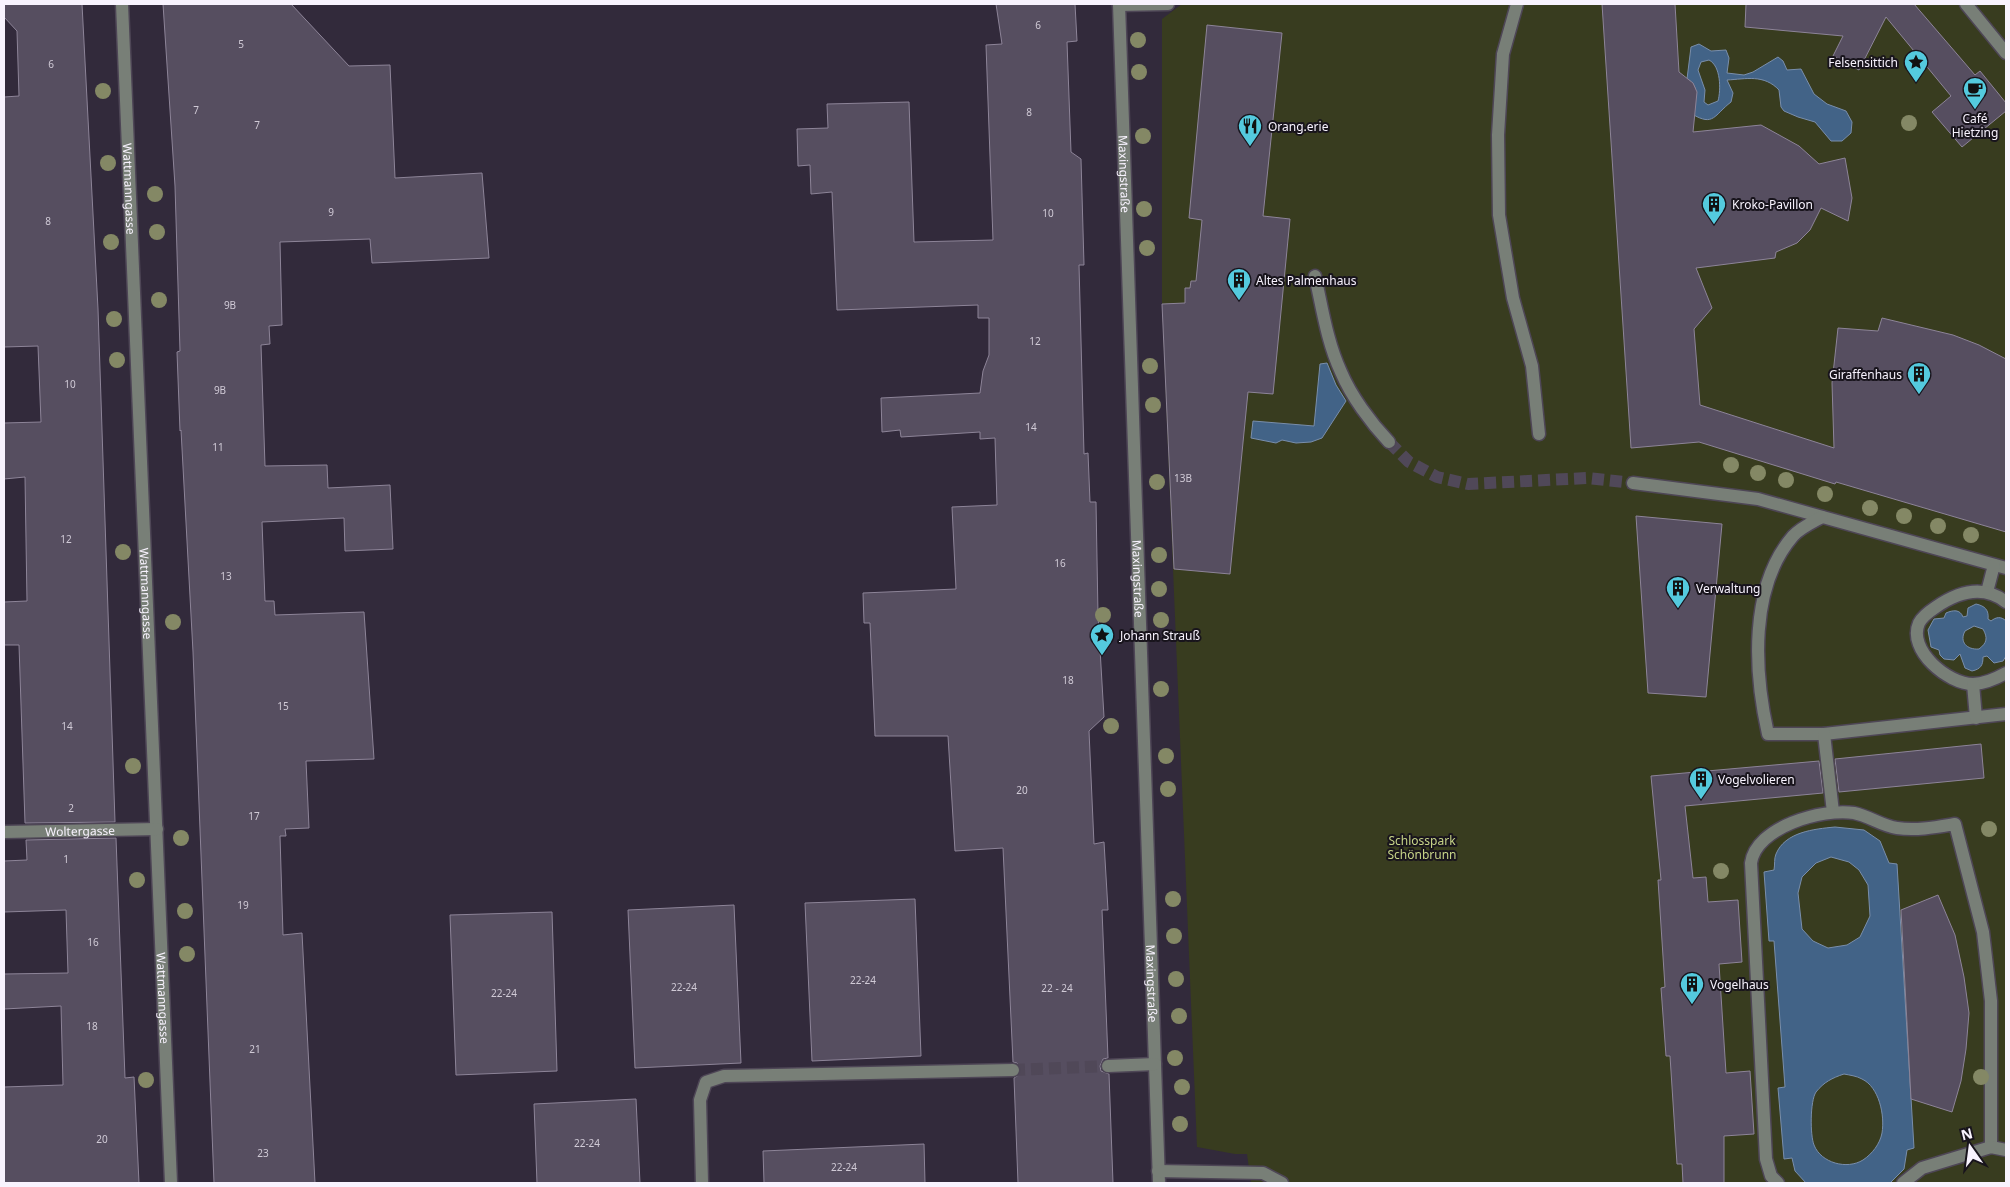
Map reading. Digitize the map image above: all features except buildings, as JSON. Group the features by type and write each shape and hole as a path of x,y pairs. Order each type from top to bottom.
{"street":[{"name":"Wattmanngasse","path":"122,4 171,1183"},
{"path":"1119,4 1168,4"},
{"name":"Maxingstraße","path":"1119,4 1158,1177"},
{"path":"1518,4 1503,54 1498,135 1499,215 1513,298 1532,366 1539,434"},
{"path":"1966,4 2006,53"},
{"path":"1315,276 1332,346 1341,373 1376,428 1389,442"},
{"path":"1633,482 1758,499 2000,567 1987,592"},
{"path":"1822,517 1794,535 1774,565 1768,580 1760,621 1758,680 1768,734 1824,734 2006,714"},
{"path":"2006,602 1998,596 1987,592 1974,591 1962,593 1931,610 1919,622 1917,634 1918,644 1928,659 1941,672 1956,680 1973,684 2006,673"},
{"path":"1973,684 1976,718"},
{"path":"1824,734 1833,812"},
{"path":"1778,1183 1771,1176 1766,1160 1750,863 1758,844 1775,831 1806,817 1833,812 1855,813 1877,823 1898,828 1920,829 1955,824 1982,932 1991,1001 1992,1147"},
{"name":"Woltergasse","path":"4,832 156,829"},
{"path":"1108,1066 1155,1064"},
{"path":"702,1183 700,1100 706,1082 724,1076 1013,1070"},
{"path":"1903,1183 1922,1168 1992,1147 2006,1150"},
{"path":"1158,1177 1263,1173 1282,1183"}],"green space":[{"name":"Schlosspark Schönbrunn","path":"1182,4 2006,4 2006,1183 1251,1183 1247,1154 1235,1154 1197,1147 1162,304 1162,19"}],"water":[{"path":"1699,44 1711,51 1726,50 1729,58 1727,73 1744,75 1753,72 1778,57 1783,61 1787,70 1801,69 1814,94 1827,104 1846,111 1852,122 1851,133 1842,141 1831,141 1815,122 1784,111 1781,107 1779,90 1773,85 1755,79 1727,80 1733,93 1731,102 1713,118 1699,118 1692,114 1696,90 1687,79 1691,47","holes":["1709,60 1713,63 1718,73 1719,96 1718,101 1708,105 1704,102 1705,90 1698,70 1701,62"]},
{"path":"1327,363 1336,385 1346,401 1322,438 1311,442 1296,443 1282,440 1276,443 1251,438 1253,421 1314,426 1320,364"},
{"path":"1976,604 1979,605 1986,609 1988,619 1991,621 2002,618 2006,621 2006,656 2003,661 1994,663 1987,656 1983,657 1981,666 1972,671 1965,668 1960,654 1954,660 1944,659 1940,655 1939,650 1931,647 1928,630 1934,619 1944,618 1946,613 1954,611 1958,611 1963,617 1967,616 1968,608","holes":["1974,626 1983,629 1986,640 1982,647 1979,649 1968,647 1963,639 1965,631"]},
{"path":"1835,827 1864,830 1880,841 1889,863 1897,864 1914,1148 1907,1150 1904,1169 1890,1183 1806,1183 1795,1171 1792,1158 1784,1159 1778,1088 1785,1087 1774,941 1769,941 1764,872 1774,870 1776,854 1780,847 1793,836 1809,831","holes":["1831,857 1849,862 1859,870 1868,885 1870,916 1860,937 1847,945 1828,948 1813,941 1802,929 1798,893 1802,877 1816,863","1844,1074 1860,1078 1873,1088 1880,1102 1883,1118 1882,1133 1875,1148 1863,1160 1850,1164 1835,1163 1822,1156 1814,1145 1811,1126 1816,1092 1829,1081"]}],"tunnel":[{"path":"1389,442 1409,462 1437,477 1468,484 1587,478 1633,483"},
{"path":"1013,1070 1108,1066"}],"place":[{"name":"Felsensittich","path":"1916,83"},
{"name":"Café Hietzing","path":"1975,110"},
{"name":"Orang.erie","path":"1250,147"},
{"name":"Kroko-Pavillon","path":"1714,225"},
{"name":"Altes Palmenhaus","path":"1239,301"},
{"name":"Giraffenhaus","path":"1919,395"},
{"name":"Verwaltung","path":"1678,609"},
{"name":"Johann Strauß","path":"1102,656"},
{"name":"Vogelvolieren","path":"1701,800"},
{"name":"Vogelhaus","path":"1692,1005"}]}
